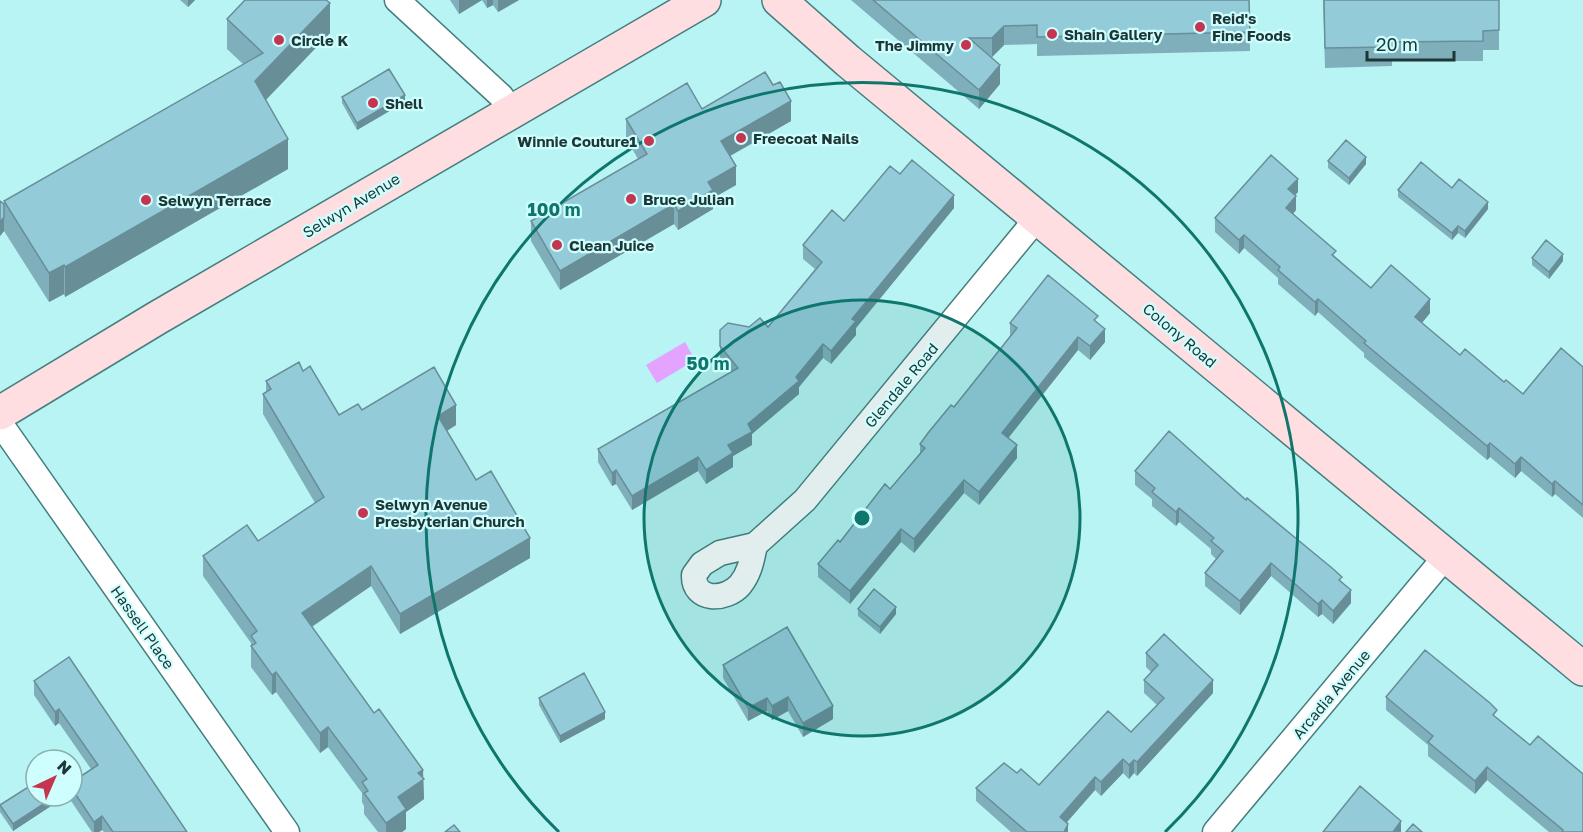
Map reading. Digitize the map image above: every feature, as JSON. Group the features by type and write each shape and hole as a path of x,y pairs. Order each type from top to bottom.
{"street":[{"path":"397,0 501,96 512,112"},
{"name":"Selwyn Avenue","path":"0,413 158,318 704,0"},
{"name":"Colony Road","path":"779,0 848,62 1583,669"},
{"name":"Glendale Road","path":"755,544 811,493 1038,218"},
{"name":"Hassell Place","path":"0,423 287,832"},
{"name":"Arcadia Avenue","path":"1215,832 1446,556"}],"shaded area":[{"path":"685,342 695,360 657,383 646,365"}],"building":[{"path":"245,0 326,0 330,3 255,81 288,139 65,267 64,265 49,273 4,201 263,53 227,19"},
{"path":"873,0 1249,0 1250,32 1037,37 1037,25 1004,26 992,38 969,38 1000,65 979,90"},
{"path":"1324,0 1499,0 1499,30 1483,31 1483,41 1391,42 1392,47 1325,48"},
{"name":"Shell","path":"389,69 405,95 357,123 342,97"},
{"path":"765,72 773,85 780,82 791,101 721,141 736,166 708,182 713,190 678,211 674,204 560,271 531,221 647,154 626,119 687,83 702,109"},
{"path":"1346,140 1366,157 1349,178 1328,161"},
{"path":"1271,155 1298,179 1288,189 1296,196 1286,208 1336,251 1332,255 1371,288 1391,265 1430,299 1415,317 1460,355 1465,349 1504,382 1506,380 1523,394 1561,348 1583,367 1583,505 1555,481 1552,484 1521,457 1515,464 1490,443 1487,446 1364,343 1366,341 1318,299 1315,302 1278,270 1280,267 1244,235 1239,240 1215,218"},
{"path":"912,160 954,195 852,319 856,321 831,351 823,344 796,377 799,381 748,424 752,432 728,445 733,453 706,470 698,457 632,496 616,470 612,473 598,449 738,368 720,346 720,330 728,323 749,327 760,318 768,327 822,262 803,245 832,210 844,221 890,166 900,174"},
{"path":"1421,162 1452,188 1459,179 1488,202 1465,231 1458,226 1452,233 1398,190"},
{"path":"0,201 4,204 4,217 0,222"},
{"path":"1546,240 1563,254 1549,272 1532,258"},
{"path":"1048,275 1098,316 1094,320 1105,329 1090,346 1078,337 1002,433 1017,445 979,492 964,480 914,539 901,529 850,591 818,564 838,540 840,542 885,484 890,489 925,448 920,444 951,405 954,407 1017,328 1010,323"},
{"path":"299,362 303,371 310,366 339,415 358,404 362,410 434,367 456,405 438,416 476,480 491,471 530,538 400,614 371,566 302,613 374,713 379,709 423,770 418,773 424,779 398,797 406,809 386,823 364,793 368,791 362,782 367,779 328,727 320,733 276,672 272,675 251,646 256,643 251,636 257,631 203,556 247,525 258,541 324,497 263,394 271,389 266,381"},
{"path":"1169,431 1246,500 1247,498 1342,577 1339,580 1351,590 1333,611 1322,600 1318,604 1271,563 1240,601 1205,573 1223,551 1211,541 1214,538 1179,508 1176,512 1152,492 1155,488 1135,471"},
{"path":"874,589 896,607 880,627 858,609"},
{"path":"787,627 833,706 803,723 788,697 772,706 767,698 748,708 723,665"},
{"path":"1164,634 1213,680 1137,762 1134,760 1129,765 1123,759 1101,782 1095,777 1060,817 1068,824 1064,832 1027,832 976,788 1004,763 1017,773 1021,769 1039,785 1108,711 1131,732 1164,698 1144,680 1158,665 1146,653"},
{"path":"1425,650 1490,703 1497,710 1493,715 1530,745 1538,736 1583,774 1583,832 1562,832 1563,830 1487,767 1475,781 1428,742 1433,736 1386,697"},
{"path":"69,657 187,832 113,832 102,816 94,822 84,807 84,774 98,765 59,709 55,712 34,681"},
{"path":"584,673 605,712 560,736 539,698"},
{"path":"1360,786 1401,821 1393,832 1323,832"},
{"path":"24,790 24,808 37,808 13,824 0,805"},
{"path":"1413,824 1422,832 1406,832"},
{"path":"454,825 460,832 445,832"}],"place":[{"name":"Reid's Fine Foods","path":"1200,27"},
{"name":"Shain Gallery","path":"1052,34"},
{"name":"Circle K","path":"279,40"},
{"name":"The Jimmy","path":"966,45"},
{"name":"Shell","path":"373,103"},
{"name":"Freecoat Nails","path":"741,138"},
{"name":"Winnie Couture1","path":"649,141"},
{"name":"Bruce Julian","path":"631,199"},
{"name":"Selwyn Terrace","path":"146,200"},
{"name":"Clean Juice","path":"557,245"},
{"name":"Selwyn Avenue Presbyterian Church","path":"363,513"}]}
